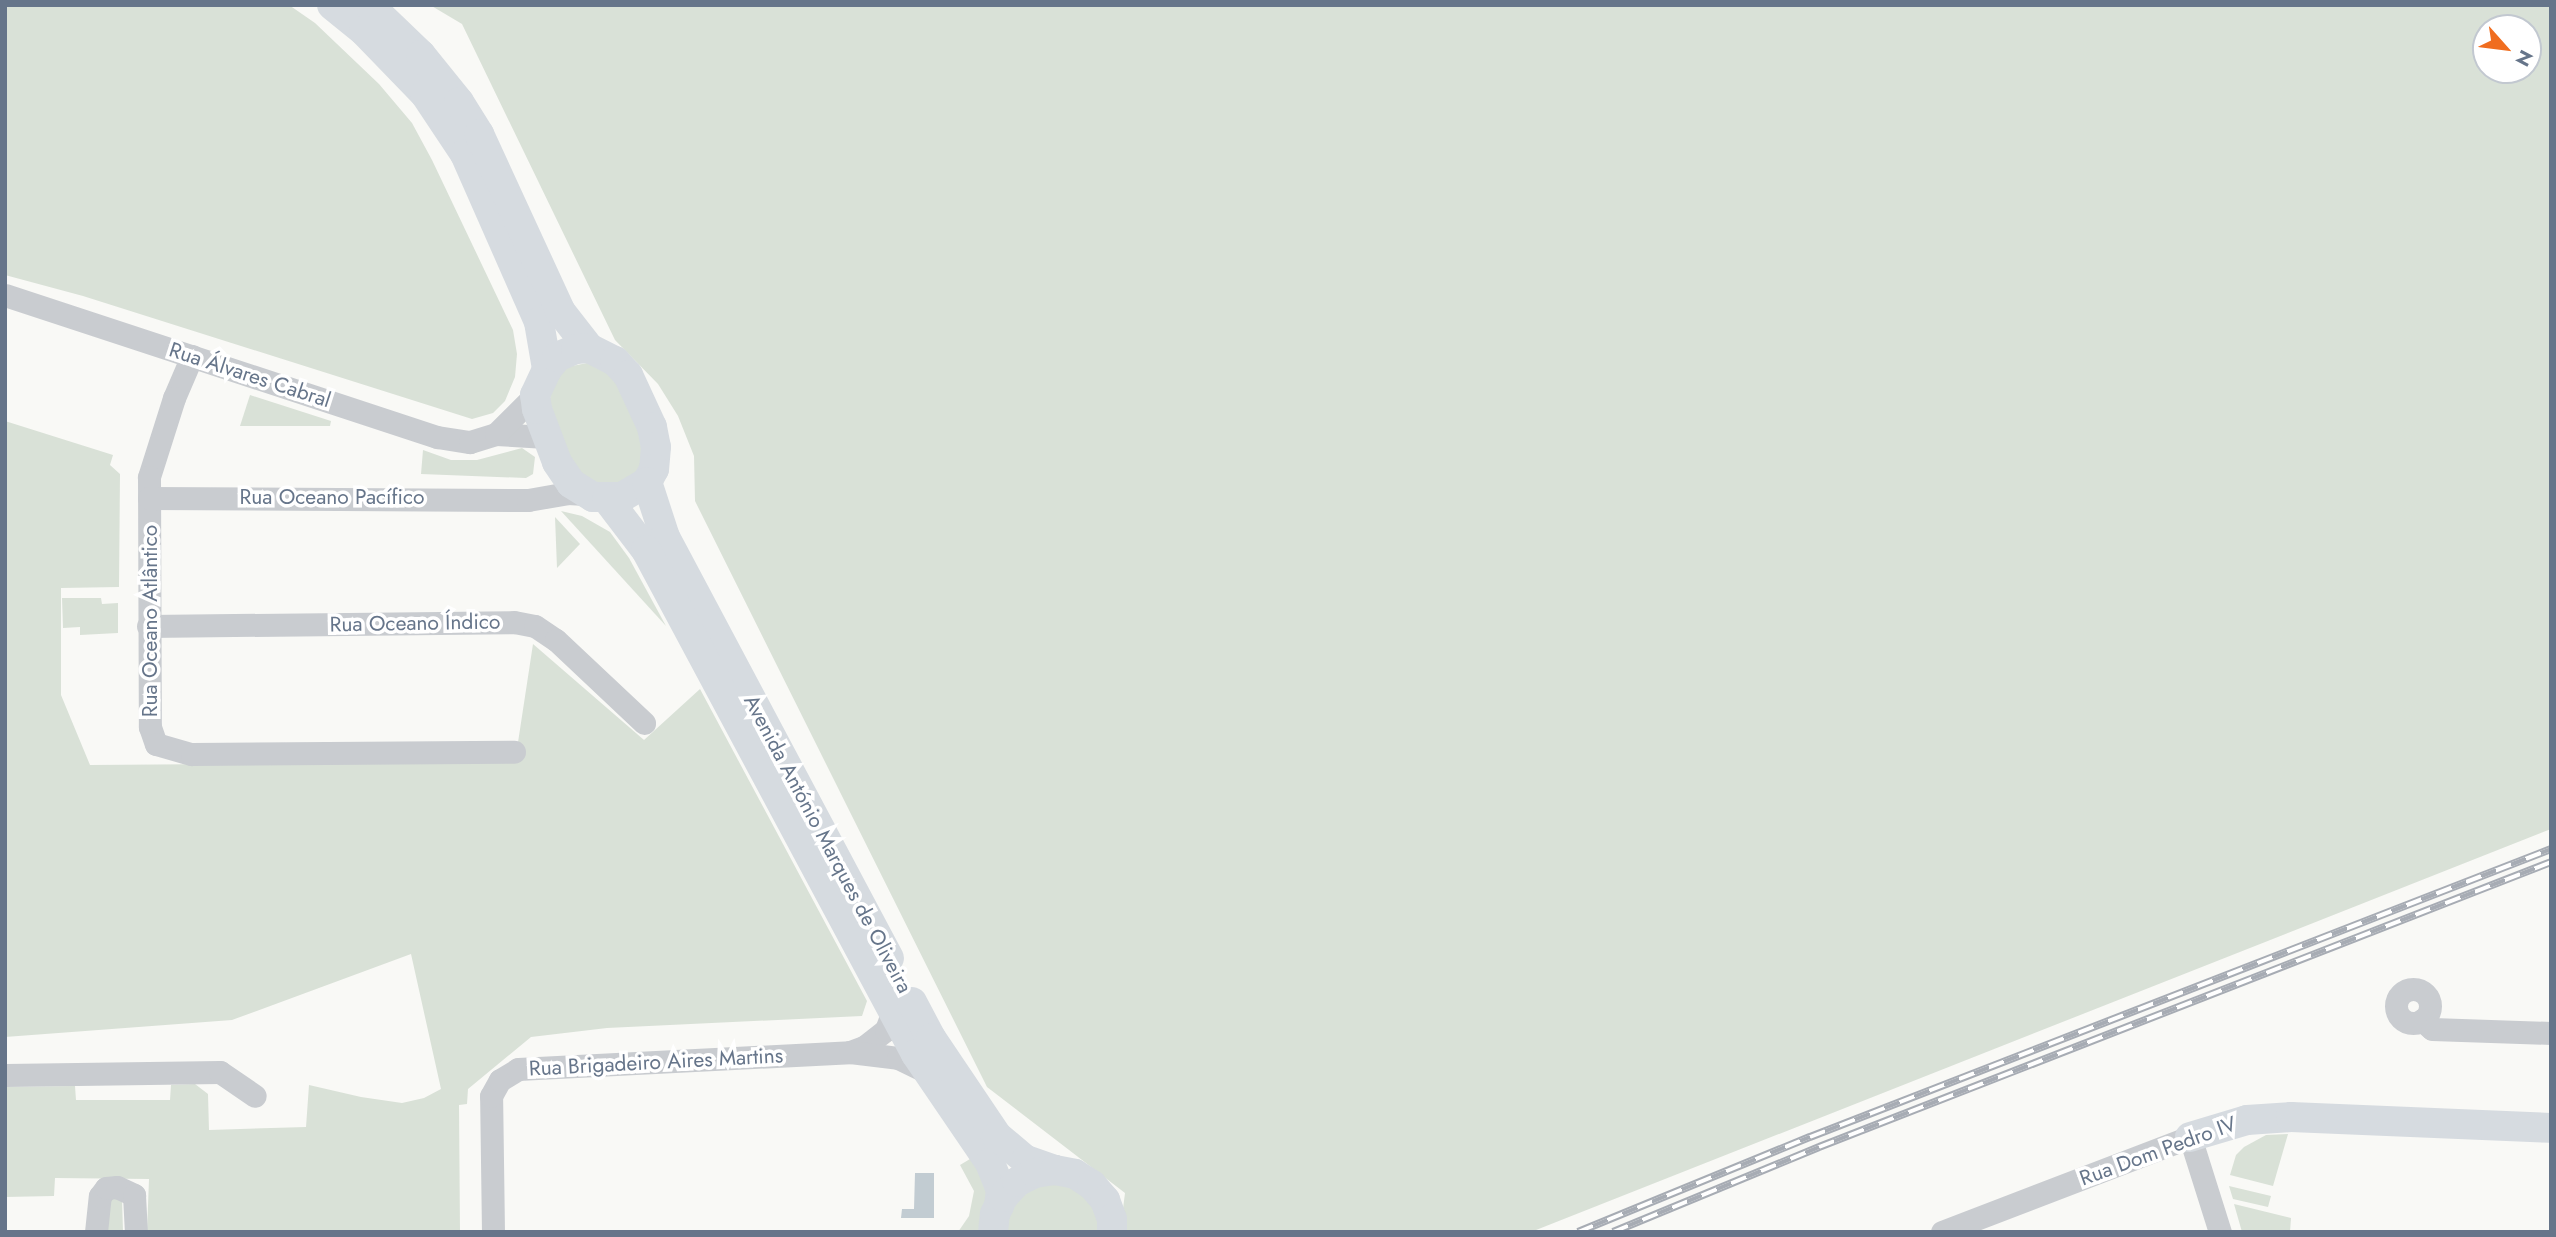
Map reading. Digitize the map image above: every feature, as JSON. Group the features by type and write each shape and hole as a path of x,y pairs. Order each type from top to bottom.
{"main road":[{"name":"Avenida António Marques de Oliveira","path":"332,5 364,31 425,94 465,154 538,322 541,382 551,449 571,483 596,496 646,550 900,1020 997,1136 1026,1160 1075,1174 1092,1185 1105,1200 1112,1219 1112,1232"},
{"path":"369,5 413,46 459,102 479,134 561,312 589,348 615,360 628,375 640,398 656,447 654,469 647,482 622,497 596,496"},
{"path":"541,382 566,352 589,348"},
{"name":"Avenida António Marques de Oliveira","path":"647,482 664,537 900,1020"},
{"path":"900,1020 927,1072 990,1163 1001,1191 996,1219"},
{"name":"Rua Dom Pedro IV","path":"2190,1137 2247,1120 2291,1116 2551,1128"},
{"path":"996,1219 1017,1182 1035,1173 1055,1170"}],"street":[{"name":"Rua Álvares Cabral","path":"5,295 437,437 470,442 496,435 551,449"},
{"name":"Rua Oceano Atlântico","path":"192,356 174,398 149,477 150,727 156,744 177,752 514,752"},
{"path":"496,435 541,382"},
{"name":"Rua Oceano Pacífico","path":"514,498 545,482 551,449"},
{"name":"Rua Oceano Pacífico","path":"149,498 528,500 567,493 596,496"},
{"name":"Rua Oceano Índico","path":"148,626 525,624 535,626 556,640 644,723"},
{"name":"Rua Brigadeiro Aires Martins","path":"850,1052 864,1047 900,1020"},
{"path":"2422,1020 2432,1029 2551,1033"},
{"name":"Rua Brigadeiro Aires Martins","path":"493,1232 491,1113 494,1089 500,1080 518,1069 850,1052 898,1058 927,1072"},
{"path":"5,1075 220,1072 255,1096"},
{"path":"2190,1137 2220,1232"},
{"name":"Rua Dom Pedro IV","path":"1942,1232 2190,1137"},
{"path":"96,1232 100,1196 106,1188 117,1186 134,1195 136,1232"}],"shaded area":[{"path":"5,5 289,5 315,23 379,84 412,123 432,160 513,330 517,354 515,377 505,401 493,413 472,419 83,296 5,275"},
{"path":"430,5 2551,5 2551,829 1531,1232 1120,1232 1125,1193 987,1087 695,501 694,456 678,416 658,384 615,340 462,24"},
{"path":"587,363 597,365 615,379 644,441 639,473 615,486 589,481 569,458 549,406 552,385 567,367"},
{"path":"250,395 331,421 330,426 240,426"},
{"path":"5,421 113,455 110,465 120,474 119,587 61,588 61,695 90,765 515,762 533,644 644,740 700,689 867,1001 862,1016 607,1028 531,1037 468,1089 467,1104 459,1105 460,1232 147,1232 149,1179 55,1178 54,1196 5,1197 5,1087 75,1086 76,1100 170,1100 171,1085 195,1084 208,1094 209,1130 306,1127 309,1085 402,1103 424,1098 441,1089 411,954 232,1020 5,1037"},
{"path":"522,448 535,457 533,474 526,478 421,474 423,450 451,460 477,460"},
{"path":"561,511 582,516 610,532 629,558 666,626"},
{"path":"555,517 580,544 557,568"},
{"path":"62,598 101,598 102,604 118,603 118,633 80,635 80,627 63,628"},
{"path":"2288,1134 2273,1186 2230,1175 2236,1155 2244,1147 2266,1135"},
{"path":"975,1156 988,1189 979,1232 958,1232 969,1216 974,1191 960,1165"},
{"path":"915,1173 934,1173 934,1218 901,1218 902,1209 914,1209"},
{"path":"1044,1179 1089,1193 1103,1232 1004,1232 1007,1209"},
{"path":"2229,1186 2271,1196 2268,1207 2233,1199"},
{"path":"112,1197 122,1200 123,1232 108,1232 108,1204"},
{"path":"2234,1204 2291,1218 2290,1232 2242,1232"}],"railway":[{"path":"1578,1232 1810,1137 2551,849"},
{"path":"1613,1232 1819,1147 2551,862"}]}
